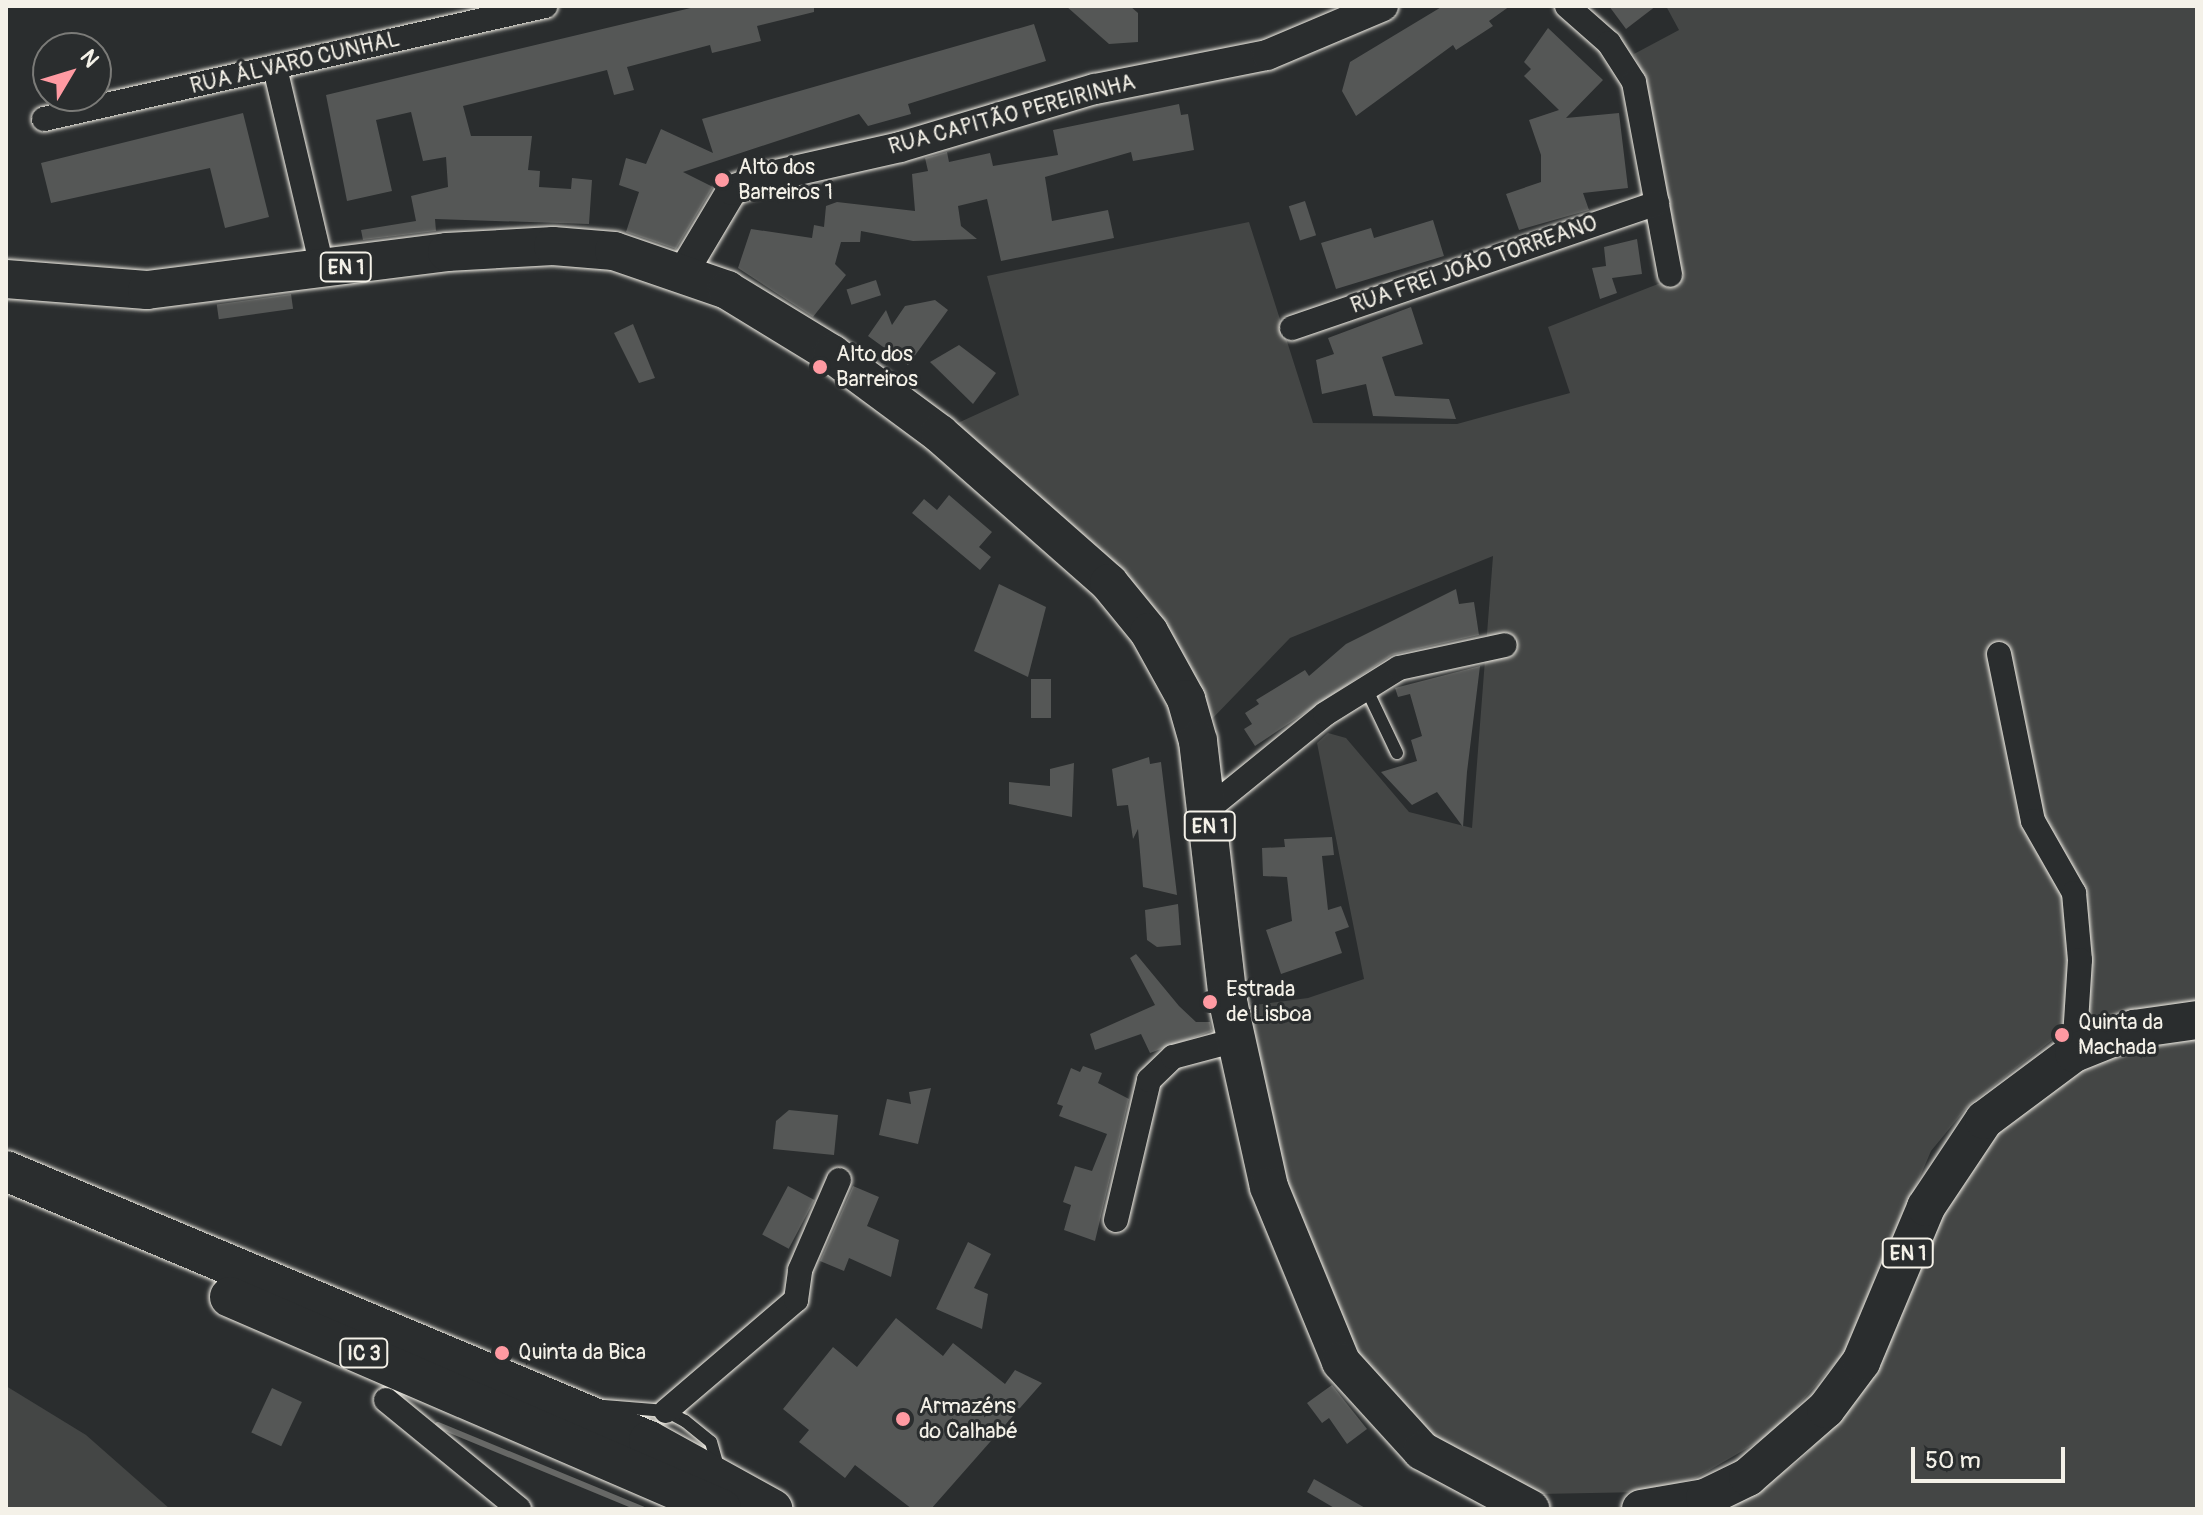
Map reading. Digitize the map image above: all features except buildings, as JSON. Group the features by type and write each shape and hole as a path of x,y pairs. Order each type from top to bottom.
{"highway":[{"name":"IC 3","path":"6,1171 573,1409 721,1493"},
{"name":"IC 3","path":"6,1201 636,1467 772,1509"}],"main road":[{"name":"EN 1","path":"6,279 147,290 323,271 447,252 553,246 614,251 727,290 871,383 975,463 1109,583 1149,632 1186,699 1207,810 1236,1040 1269,1187 1341,1362 1422,1451 1530,1509"},
{"name":"EN 1","path":"1641,1509 1705,1498 1748,1477 1826,1409 1861,1362 1926,1207 1952,1162 1984,1120 2074,1053 2134,1029 2197,1020"}],"street":[{"name":"RUA ÁLVARO CUNHAL","path":"44,119 545,6"},
{"name":"RUA CAPITÃO PEREIRINHA","path":"682,274 717,207 732,190 755,181 900,147 1095,89 1267,55 1383,6"},
{"path":"1567,6 1609,43 1634,82 1670,275"},
{"path":"275,68 323,271"},
{"name":"RUA FREI JOÃO TORREANO","path":"1292,328 1657,203"},
{"path":"1207,810 1366,688 1399,668 1505,645"},
{"path":"1999,654 2033,821 2074,893 2080,960 2074,1053"},
{"path":"1116,1220 1149,1080 1173,1057 1236,1040"},
{"path":"666,1411 796,1300 800,1270 839,1180"},
{"path":"386,1400 519,1509"}],"lane":[{"path":"1366,688 1397,753"},
{"path":"573,1409 666,1411 711,1442 721,1493"}],"shaded area":[{"path":"1666,6 2197,6 2197,1003 2130,1012 2061,1033 1968,1106 1931,1151 1845,1352 1775,1432 1696,1478 1644,1492 1539,1494 1433,1437 1355,1353 1285,1183 1247,1006 1308,998 1364,979 1317,743 1328,733 1346,738 1409,812 1472,828 1493,556 1290,638 1211,720 949,427 1019,395 987,276 1249,222 1313,423 1457,424 1570,393 1548,327 1681,275 1644,79 1634,54 1679,30"},
{"path":"2197,1039 2197,1509 1725,1509 1800,1461 1877,1372 1943,1215 1997,1133 2083,1070 2139,1047"},
{"path":"6,1386 86,1435 170,1509 6,1509"}],"waterway":[{"path":"438,1425 642,1509"}],"place":[{"name":"Alto dos Barreiros 1","path":"722,180"},
{"name":"Alto dos Barreiros","path":"820,367"},
{"name":"Estrada de Lisboa","path":"1210,1002"},
{"name":"Quinta da Machada","path":"2062,1035"},
{"name":"Quinta da Bica","path":"502,1353"},
{"name":"Armazéns do Calhabé","path":"903,1419"}]}
